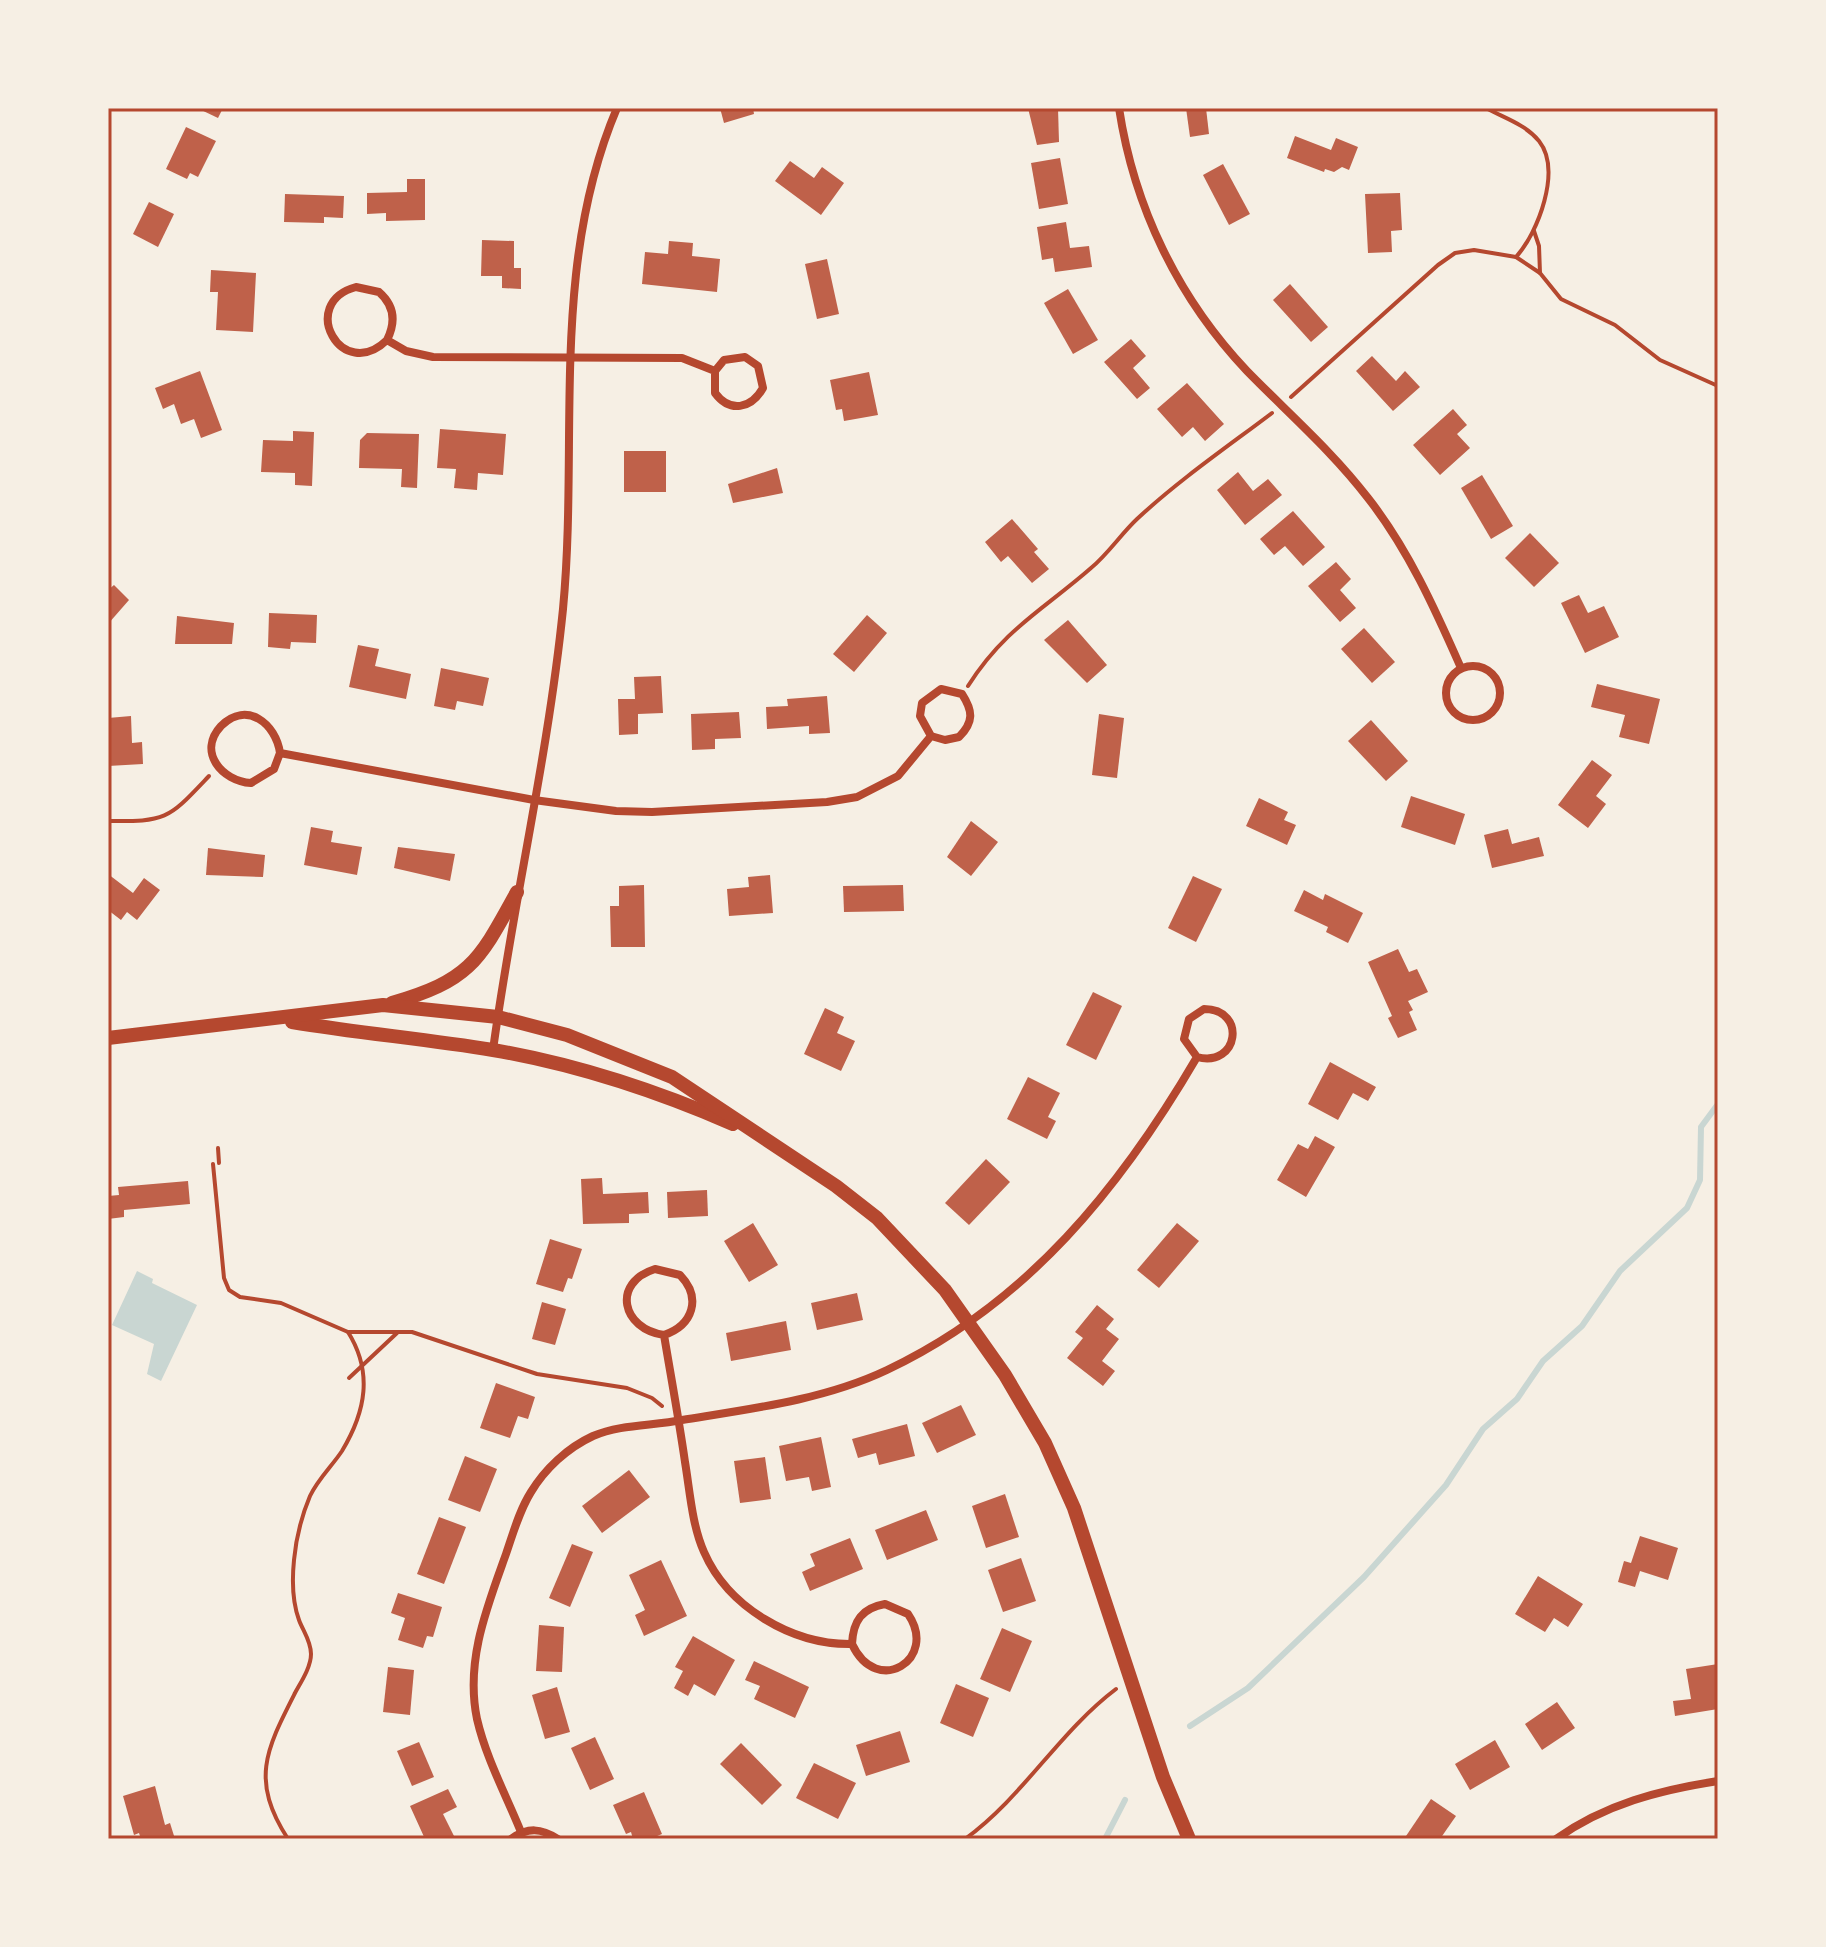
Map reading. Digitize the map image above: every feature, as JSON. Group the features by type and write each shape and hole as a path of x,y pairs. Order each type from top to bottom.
{"street":[{"path":"493,1050 555,667 569,536 571,296 578,244 600,156 617,108"},
{"path":"1119,108 1132,172 1165,255 1215,333 1371,501 1422,583 1461,668"},
{"path":"356,287 379,292 393,310 393,329 387,340 369,353 355,353 341,347 334,340 327,321 334,299 356,287"},
{"path":"387,340 406,351 433,357 682,358 715,371"},
{"path":"745,357 758,366 763,376 763,388 756,399 745,406 733,407 715,393 715,371 724,360 745,357"},
{"path":"1476,666 1489,671 1498,682 1498,704 1487,716 1473,720 1459,716 1448,705 1447,684 1461,668 1476,666"},
{"path":"941,689 962,694 971,707 968,728 959,737 945,740 931,736 920,716 922,703 941,689"},
{"path":"255,716 265,721 278,738 280,753 274,769 251,783 228,778 217,768 212,748 220,727 239,717 255,716"},
{"path":"280,753 534,800 627,812 827,802 857,797 898,776 931,736"},
{"path":"108,1038 282,1020 383,1005 444,986 462,974 486,948 517,892"},
{"path":"383,1005 498,1017 621,1054 672,1077 767,1138 877,1218 916,1256 970,1321 1005,1375 1056,1469 1079,1523 1163,1777 1189,1839"},
{"path":"1204,1009 1220,1011 1234,1031 1230,1049 1218,1058 1197,1057 1184,1039 1189,1019 1204,1009"},
{"path":"282,1020 493,1050 613,1079 767,1138"},
{"path":"521,1832 477,1719 474,1682 476,1648 484,1613 529,1494 546,1471 568,1451 592,1436 622,1427 679,1421 817,1395 853,1384 896,1365 970,1321 1039,1266 1088,1215 1158,1126 1197,1057"},
{"path":"655,1269 680,1275 693,1294 689,1320 679,1330 664,1335 648,1333 633,1322 628,1310 627,1295 633,1282 655,1269"},
{"path":"664,1335 694,1520 703,1550 716,1575 754,1613 778,1626 830,1644 852,1644"},
{"path":"885,1604 908,1614 918,1639 915,1652 905,1664 881,1671 859,1659 852,1644 853,1628 861,1614 885,1604"},
{"path":"1556,1839 1625,1802 1661,1790 1718,1781"},
{"path":"511,1839 521,1832 545,1831 558,1839"}],"path":[{"path":"1486,108 1525,128 1541,143 1547,161 1547,185 1533,228 1516,257"},
{"path":"1533,228 1539,246 1540,273"},
{"path":"962,694 995,648 1021,622 1095,565 1121,534 1178,484 1283,405 1376,319 1455,253 1474,250 1516,257 1540,273 1561,299 1615,325 1660,360 1718,386"},
{"path":"108,821 152,820 168,816 217,768"},
{"path":"218,1148 219,1163"},
{"path":"213,1164 224,1278 229,1290 240,1297 281,1303 348,1332 399,1332 434,1338 537,1374 627,1388 652,1398 679,1421"},
{"path":"288,1839 273,1816 266,1794 265,1770 268,1745 306,1671 311,1654 292,1588 294,1558 311,1494 341,1451 364,1398 363,1363 348,1332"},
{"path":"349,1378 399,1332"},
{"path":"965,1839 1026,1782 1092,1707 1130,1678"}],"shaded area":[{"path":"137,1271 153,1279 152,1283 197,1305 161,1381 147,1374 154,1344 112,1325"}],"building":[{"path":"197,108 223,108 218,118"},
{"path":"720,108 753,108 754,114 724,123"},
{"path":"1028,108 1058,108 1059,142 1037,145"},
{"path":"1186,108 1206,108 1209,134 1190,137"},
{"path":"186,127 216,141 198,177 190,173 187,179 166,169"},
{"path":"1295,136 1331,150 1336,138 1358,147 1349,170 1342,167 1334,172 1325,169 1324,172 1287,158"},
{"path":"1060,158 1068,204 1039,209 1031,163"},
{"path":"790,161 814,178 822,167 844,183 821,215 775,181"},
{"path":"1223,164 1250,214 1229,225 1203,175"},
{"path":"407,179 425,179 425,220 386,221 386,213 367,214 367,193 407,192"},
{"path":"1400,193 1402,230 1391,231 1392,252 1368,253 1365,194"},
{"path":"285,194 344,196 343,218 324,217 324,223 284,222"},
{"path":"149,202 174,214 158,247 133,234"},
{"path":"1066,222 1070,248 1089,246 1092,267 1055,272 1053,258 1042,260 1037,227"},
{"path":"482,240 514,241 514,268 521,268 521,289 502,288 502,276 481,276"},
{"path":"669,241 693,243 692,256 720,259 717,292 642,284 645,252 668,254"},
{"path":"827,259 839,314 817,319 805,264"},
{"path":"211,270 256,273 253,332 216,330 218,292 210,292"},
{"path":"1290,284 1328,327 1311,342 1273,300"},
{"path":"1068,289 1098,340 1073,354 1044,303"},
{"path":"1131,339 1146,356 1133,368 1150,388 1137,399 1104,362"},
{"path":"1372,356 1396,381 1405,371 1420,387 1393,411 1356,371"},
{"path":"200,371 222,430 201,438 194,419 181,424 174,404 163,409 155,388"},
{"path":"869,372 878,415 844,421 842,409 836,410 830,380"},
{"path":"1187,383 1224,424 1205,441 1193,427 1182,437 1157,409"},
{"path":"1453,409 1467,425 1457,434 1470,448 1440,475 1413,445"},
{"path":"440,429 506,434 503,475 478,473 477,490 454,488 456,469 437,468"},
{"path":"293,431 314,432 312,486 295,485 295,473 261,472 263,440 293,441"},
{"path":"367,433 419,434 417,488 401,487 402,469 359,468 360,440"},
{"path":"624,451 666,451 666,492 624,492"},
{"path":"777,468 783,493 733,503 728,484"},
{"path":"1238,472 1253,491 1268,479 1282,495 1245,525 1217,490"},
{"path":"1482,475 1513,526 1491,539 1461,488"},
{"path":"1293,511 1325,547 1303,566 1285,546 1274,555 1260,539"},
{"path":"1012,519 1038,549 1034,552 1049,569 1032,583 1008,556 1001,562 985,542"},
{"path":"1530,533 1559,563 1534,587 1505,558"},
{"path":"1336,562 1351,579 1340,590 1356,608 1340,622 1308,586"},
{"path":"114,585 129,600 108,624 108,590"},
{"path":"1579,595 1588,613 1604,606 1619,637 1585,653 1561,603"},
{"path":"269,613 317,615 316,643 291,642 290,649 268,647"},
{"path":"867,615 887,633 854,672 833,654"},
{"path":"177,616 234,623 232,644 175,644"},
{"path":"1068,620 1107,665 1087,683 1044,640"},
{"path":"1364,628 1395,662 1372,683 1341,649"},
{"path":"358,645 379,649 375,666 411,674 406,699 349,687"},
{"path":"441,668 489,678 483,706 457,701 455,710 434,706"},
{"path":"661,676 663,713 638,714 638,734 619,735 618,699 635,699 634,677"},
{"path":"1597,684 1660,699 1649,744 1619,737 1625,715 1591,707"},
{"path":"827,696 830,733 809,734 809,726 767,729 766,707 788,706 787,699"},
{"path":"739,712 741,738 715,739 715,749 692,750 691,714"},
{"path":"1099,714 1124,718 1117,778 1092,775"},
{"path":"131,716 132,743 142,742 143,764 108,766 108,718"},
{"path":"1371,720 1408,761 1386,781 1348,741"},
{"path":"1592,760 1612,775 1596,796 1606,804 1588,828 1558,805"},
{"path":"1411,796 1465,814 1455,845 1401,827"},
{"path":"1259,798 1288,812 1284,820 1296,825 1287,845 1246,826"},
{"path":"971,821 998,842 971,876 947,857"},
{"path":"311,827 333,831 331,842 362,847 357,875 304,865"},
{"path":"1508,829 1512,844 1539,837 1544,856 1492,868 1484,835"},
{"path":"398,847 455,854 450,881 394,868"},
{"path":"208,848 265,855 263,877 206,875"},
{"path":"108,874 133,893 144,878 160,890 137,920 127,912 121,920 108,910"},
{"path":"770,875 773,913 729,916 727,889 749,887 748,877"},
{"path":"1193,876 1222,889 1196,942 1168,928"},
{"path":"644,885 645,947 611,947 610,906 619,906 619,886"},
{"path":"903,885 904,911 844,912 843,886"},
{"path":"1304,890 1323,900 1325,894 1363,913 1348,943 1326,932 1328,927 1294,911"},
{"path":"1398,949 1409,972 1417,969 1428,992 1408,1001 1417,1030 1398,1038 1388,1018 1392,1016 1368,962"},
{"path":"1093,992 1122,1006 1096,1060 1066,1045"},
{"path":"825,1008 844,1017 837,1033 855,1041 841,1071 804,1054"},
{"path":"1330,1062 1376,1087 1368,1101 1353,1093 1338,1120 1308,1104"},
{"path":"1028,1077 1060,1093 1048,1117 1056,1121 1047,1139 1007,1119"},
{"path":"1315,1136 1335,1147 1306,1197 1277,1180 1298,1144 1308,1149"},
{"path":"986,1159 1010,1182 969,1225 945,1203"},
{"path":"602,1178 603,1194 648,1192 649,1213 629,1214 629,1223 583,1224 581,1179"},
{"path":"188,1181 190,1204 124,1210 124,1217 108,1219 108,1196 119,1195 118,1187"},
{"path":"707,1190 708,1216 668,1218 667,1192"},
{"path":"753,1223 778,1265 749,1282 724,1241"},
{"path":"1177,1223 1199,1241 1159,1288 1137,1270"},
{"path":"550,1239 582,1249 572,1279 568,1278 563,1292 536,1284"},
{"path":"857,1293 863,1320 817,1330 811,1303"},
{"path":"542,1302 566,1309 555,1345 532,1339"},
{"path":"1097,1305 1114,1319 1106,1329 1119,1339 1102,1361 1115,1371 1103,1386 1067,1358 1083,1338 1075,1332"},
{"path":"786,1321 791,1350 731,1361 726,1333"},
{"path":"496,1383 535,1397 528,1419 518,1416 510,1438 480,1428"},
{"path":"961,1405 976,1435 937,1453 922,1423"},
{"path":"907,1424 915,1456 879,1465 876,1453 858,1458 852,1439"},
{"path":"821,1437 831,1487 812,1491 809,1477 786,1481 779,1446"},
{"path":"465,1456 497,1469 480,1512 448,1500"},
{"path":"765,1457 771,1499 740,1503 734,1461"},
{"path":"629,1470 650,1497 602,1533 582,1506"},
{"path":"1005,1494 1019,1537 986,1548 972,1506"},
{"path":"926,1510 938,1540 887,1560 875,1530"},
{"path":"439,1517 466,1527 444,1584 417,1574"},
{"path":"1640,1536 1678,1548 1668,1580 1640,1571 1635,1587 1618,1582 1624,1561 1631,1563"},
{"path":"850,1538 863,1569 810,1591 802,1572 815,1566 810,1554"},
{"path":"572,1544 593,1552 570,1607 549,1598"},
{"path":"1021,1558 1036,1601 1003,1612 988,1570"},
{"path":"661,1560 687,1616 644,1636 635,1615 645,1610 629,1575"},
{"path":"1538,1576 1583,1604 1568,1627 1554,1618 1545,1632 1515,1614"},
{"path":"398,1593 442,1607 433,1637 427,1636 423,1648 398,1640 405,1618 391,1613"},
{"path":"539,1625 564,1627 562,1672 536,1671"},
{"path":"1002,1628 1032,1641 1010,1692 980,1679"},
{"path":"693,1636 735,1660 715,1696 694,1684 688,1696 674,1688 683,1671 675,1667"},
{"path":"754,1661 809,1687 795,1718 754,1699 760,1686 745,1680"},
{"path":"1718,1664 1718,1709 1675,1716 1673,1701 1691,1699 1686,1669"},
{"path":"388,1667 414,1670 410,1715 383,1712"},
{"path":"956,1684 989,1698 973,1737 940,1723"},
{"path":"557,1687 570,1732 545,1739 532,1695"},
{"path":"1557,1702 1575,1728 1542,1750 1525,1724"},
{"path":"900,1731 910,1762 866,1776 856,1745"},
{"path":"595,1737 614,1779 590,1790 571,1748"},
{"path":"1495,1740 1510,1767 1470,1790 1455,1764"},
{"path":"419,1742 434,1777 412,1786 397,1751"},
{"path":"741,1743 782,1785 762,1805 720,1764"},
{"path":"814,1763 856,1783 838,1819 796,1798"},
{"path":"155,1786 165,1825 170,1823 175,1839 141,1839 139,1833 134,1835 123,1796"},
{"path":"448,1789 457,1807 443,1814 454,1836 425,1839 410,1806"},
{"path":"644,1792 662,1834 650,1839 633,1839 631,1832 626,1834 613,1805"},
{"path":"1431,1799 1456,1816 1440,1839 1404,1839"}],"waterway":[{"path":"1190,1726 1248,1688 1364,1577 1446,1485 1483,1429 1517,1399 1543,1361 1582,1326 1620,1271 1687,1208 1700,1180 1701,1127 1718,1104"},
{"path":"1105,1839 1125,1800"}]}
